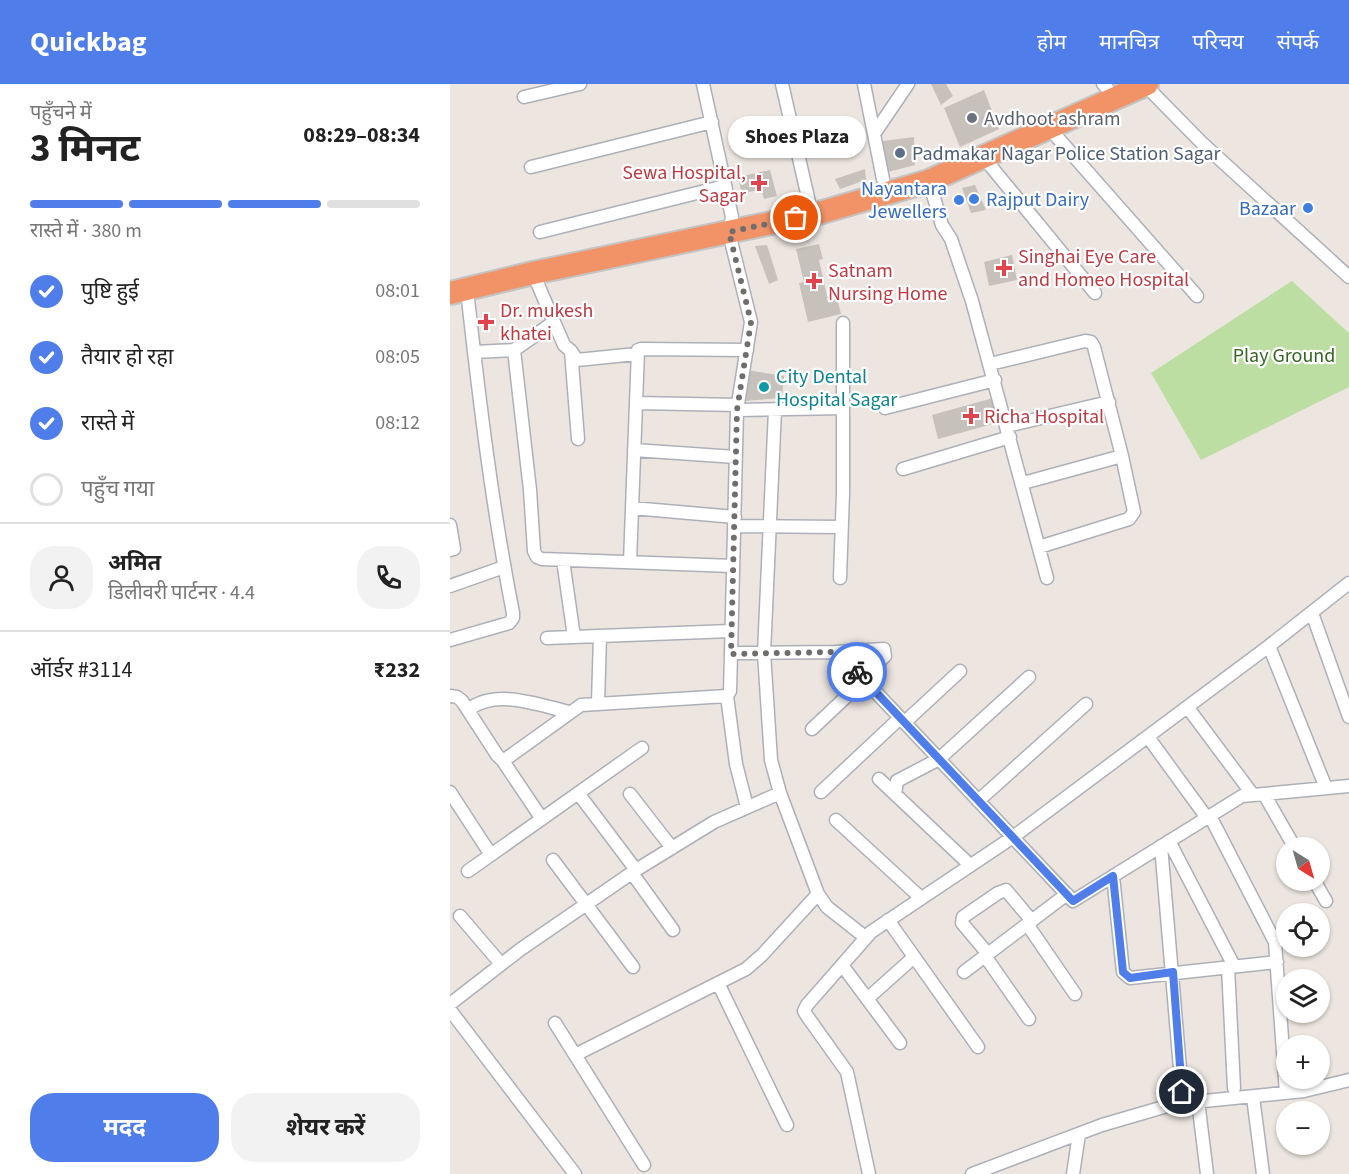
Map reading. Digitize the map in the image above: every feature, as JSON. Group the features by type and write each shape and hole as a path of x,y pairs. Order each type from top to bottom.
{"highway":[{"path":"456,289 731,225 819,213 928,181 984,158 1145,84"},
{"path":"456,289 533,273 731,225 883,179 978,145 1108,85"}],"street":[{"path":"525,97 580,84"},
{"path":"704,84 751,322 738,408 730,692 727,696 736,764 747,807"},
{"path":"782,84 809,202"},
{"path":"864,84 883,179"},
{"path":"874,134 908,84"},
{"path":"1145,84 1211,151 1349,277"},
{"path":"531,167 712,122"},
{"path":"1049,128 1197,296"},
{"path":"984,158 1095,293"},
{"path":"928,181 942,225 951,239 972,301 1047,578"},
{"path":"540,232 725,186"},
{"path":"533,273 564,345 577,360 636,354"},
{"path":"450,640 509,623 513,618 484,443 474,352 456,289"},
{"path":"474,352 514,350 555,322"},
{"path":"840,578 843,323"},
{"path":"990,364 1086,341 1090,342 1094,347 1109,402 1134,512 1129,519 1039,547"},
{"path":"630,562 636,354 641,348 747,350"},
{"path":"514,350 530,490 534,551 537,557 563,560 733,566"},
{"path":"571,351 578,439"},
{"path":"885,408 994,380"},
{"path":"903,469 1009,432 1109,402"},
{"path":"636,403 775,410 843,408"},
{"path":"775,410 764,653 771,760 780,793 818,894 827,907 865,937"},
{"path":"634,450 736,457"},
{"path":"1023,483 1122,456"},
{"path":"632,508 770,526 842,527"},
{"path":"450,525 454,549 450,550"},
{"path":"563,560 574,637"},
{"path":"450,586 504,567"},
{"path":"869,1174 847,1072 804,1011 807,1005 865,937 1013,837 1188,708 1349,584"},
{"path":"1312,613 1349,717"},
{"path":"547,638 731,631"},
{"path":"598,703 600,636"},
{"path":"1269,646 1326,788"},
{"path":"731,654 884,649 885,656 812,729"},
{"path":"835,652 1073,901 1242,796 1349,786"},
{"path":"821,792 960,671"},
{"path":"895,794 897,781 939,759 1029,677"},
{"path":"450,696 457,697 468,710 542,819"},
{"path":"503,761 581,705 727,696"},
{"path":"468,710 478,702 489,700 520,701 569,712"},
{"path":"978,801 1086,704"},
{"path":"1188,708 1259,794 1288,837"},
{"path":"1148,737 1208,817 1272,935 1277,949 1286,1093"},
{"path":"468,871 642,748"},
{"path":"879,779 970,865"},
{"path":"450,792 491,855"},
{"path":"450,1004 501,964 634,872 714,822 780,793"},
{"path":"578,794 673,930"},
{"path":"630,794 672,848"},
{"path":"836,820 921,898"},
{"path":"1165,844 1231,966 1234,1088"},
{"path":"1165,844 1182,1092"},
{"path":"553,860 633,967"},
{"path":"1113,876 1123,972 1130,978 1277,962"},
{"path":"1029,1019 962,923 963,917 998,893 1006,890 1075,994"},
{"path":"1320,891 1326,901"},
{"path":"575,1055 746,969 762,955 818,894"},
{"path":"964,972 1067,894"},
{"path":"460,916 501,964"},
{"path":"888,920 978,1047"},
{"path":"867,999 914,957"},
{"path":"842,965 900,1043"},
{"path":"718,983 787,1125"},
{"path":"450,1010 575,1174"},
{"path":"555,1023 644,1165"},
{"path":"972,1174 1078,1134 1174,1104 1304,1091 1349,1080"},
{"path":"1253,1096 1263,1174"},
{"path":"1198,1101 1207,1174"},
{"path":"1073,1174 1078,1134"}],"green space":[{"name":"Play Ground","path":"1292,281 1349,333 1349,387 1201,460 1151,373"}],"building":[{"path":"931,84 946,84 953,96 941,105"},
{"name":"Avdhoot ashram","path":"984,90 999,129 960,147 944,108"},
{"name":"Padmakar Nagar Police Station Sagar","path":"914,137 915,165 888,172 883,141"},
{"path":"865,169 866,180 840,189 835,179"},
{"path":"770,170 777,196 764,199 761,189 742,194 738,177"},
{"name":"Rajput Dairy","path":"975,185 986,210 971,213 962,188"},
{"path":"819,244 823,259 819,260 827,296 836,294 841,314 808,322 799,283 804,282 796,249"},
{"path":"767,245 778,280 769,284 755,246"},
{"path":"1012,255 1017,280 989,286 984,262"},
{"name":"City Dental Hospital Sagar","path":"747,370 784,376 782,398 744,401"},
{"path":"993,398 1000,422 938,439 932,415"}],"way so far":[{"path":"796,218 729,232 751,322 737,410 731,654 835,652 857,672"}],"place":[{"name":"Avdhoot ashram","path":"972,118"},
{"name":"Padmakar Nagar Police Station Sagar","path":"900,153"},
{"name":"Sewa Hospital, Sagar","path":"759,183"},
{"name":"Rajput Dairy","path":"974,199"},
{"name":"Nayantara Jewellers","path":"959,200"},
{"name":"Bazaar","path":"1308,208"},
{"name":"Shoes Plaza","path":"796,218"},
{"name":"Singhai Eye Care and Homeo Hospital","path":"1004,268"},
{"name":"Satnam Nursing Home","path":"814,281"},
{"name":"Dr. mukesh khatei","path":"486,322"},
{"name":"City Dental Hospital Sagar","path":"764,387"},
{"name":"Richa Hospital","path":"971,416"}],"route":[{"path":"857,672 1073,901 1113,876 1123,972 1130,978 1173,972 1182,1092"}]}
